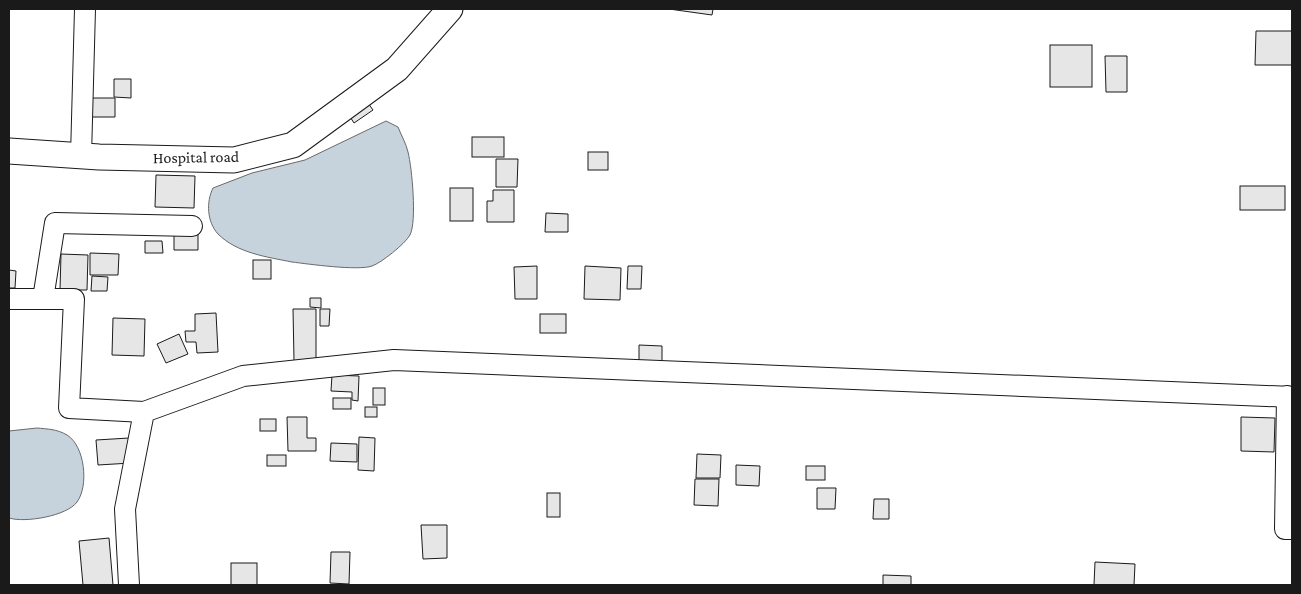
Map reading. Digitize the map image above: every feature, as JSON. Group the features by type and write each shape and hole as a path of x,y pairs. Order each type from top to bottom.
{"street":[{"path":"81,156 85,9"},
{"name":"Hospital road","path":"9,151 81,156 234,160 293,145 397,69 450,9"},
{"path":"43,299 55,223 192,226"},
{"path":"9,299 74,299 69,408 144,412 243,376 394,360 1289,396 1285,529 1292,529"},
{"path":"129,585 125,509 144,412"}],"shaded area":[{"path":"386,121 398,127 407,149 412,182 413,218 410,235 398,248 381,261 372,266 356,268 292,262 243,250 234,246 214,229 209,212 209,199 213,188 252,173 305,160"},
{"path":"37,428 60,432 73,440 78,448 83,467 84,477 81,495 72,507 55,515 25,520 9,518 9,431"}],"building":[{"path":"669,9 713,9 712,15"},
{"path":"1256,31 1292,31 1292,65 1255,65"},
{"path":"1050,45 1092,45 1092,87 1050,87"},
{"path":"1105,56 1127,56 1127,92 1106,92"},
{"path":"114,79 131,79 131,98 114,97"},
{"path":"91,98 115,98 115,117 90,117"},
{"path":"365,99 373,110 354,123 347,112"},
{"path":"472,137 504,137 504,157 472,157"},
{"path":"588,152 608,152 608,170 588,170"},
{"path":"496,159 518,159 517,187 496,187"},
{"path":"156,175 195,176 194,208 155,207"},
{"path":"1240,186 1285,186 1285,210 1240,210"},
{"path":"450,188 473,188 473,221 450,221"},
{"path":"493,190 514,190 514,222 487,222 487,201 493,201"},
{"path":"546,213 568,214 568,232 545,232"},
{"path":"198,228 198,250 174,250 174,229"},
{"path":"145,241 162,241 163,253 145,253"},
{"path":"90,253 119,254 118,275 90,275"},
{"path":"61,254 88,255 87,290 60,290"},
{"path":"253,260 271,260 271,279 253,279"},
{"path":"537,266 537,299 515,299 514,267"},
{"path":"585,266 621,268 620,300 584,299"},
{"path":"628,266 642,266 641,289 627,289"},
{"path":"9,270 16,271 15,288 9,288"},
{"path":"92,276 108,277 107,291 91,291"},
{"path":"310,298 321,298 321,308 310,307"},
{"path":"293,309 316,309 316,360 294,361"},
{"path":"320,309 330,309 329,326 320,326"},
{"path":"216,313 218,352 197,353 196,342 186,342 185,331 195,331 195,314"},
{"path":"540,314 566,314 566,333 540,333"},
{"path":"113,318 145,319 144,356 112,355"},
{"path":"179,334 188,354 166,363 157,344"},
{"path":"639,345 662,346 662,365 639,365"},
{"path":"332,375 359,376 358,401 352,400 352,392 331,391"},
{"path":"373,388 385,388 385,405 373,405"},
{"path":"333,398 351,398 351,409 333,409"},
{"path":"365,407 377,407 377,417 365,417"},
{"path":"287,417 307,417 307,438 316,438 316,451 288,451"},
{"path":"1241,417 1275,418 1274,452 1241,451"},
{"path":"260,419 276,419 276,431 260,431"},
{"path":"359,437 375,438 374,471 358,470"},
{"path":"129,438 131,463 98,465 96,440"},
{"path":"331,443 357,444 357,462 330,461"},
{"path":"697,454 721,455 720,478 696,478"},
{"path":"267,455 286,455 286,466 267,466"},
{"path":"736,465 760,466 759,486 736,485"},
{"path":"806,466 825,466 825,480 806,480"},
{"path":"695,479 719,479 718,506 694,505"},
{"path":"817,488 836,488 835,509 817,509"},
{"path":"547,493 560,493 560,517 547,517"},
{"path":"874,499 889,499 889,519 873,519"},
{"path":"421,525 447,525 447,558 423,559"},
{"path":"109,538 113,585 83,585 79,541"},
{"path":"331,552 350,552 349,584 330,583"},
{"path":"1095,562 1135,564 1134,585 1094,585"},
{"path":"231,563 257,563 257,585 231,585"},
{"path":"883,575 911,576 911,585 883,585"}]}
